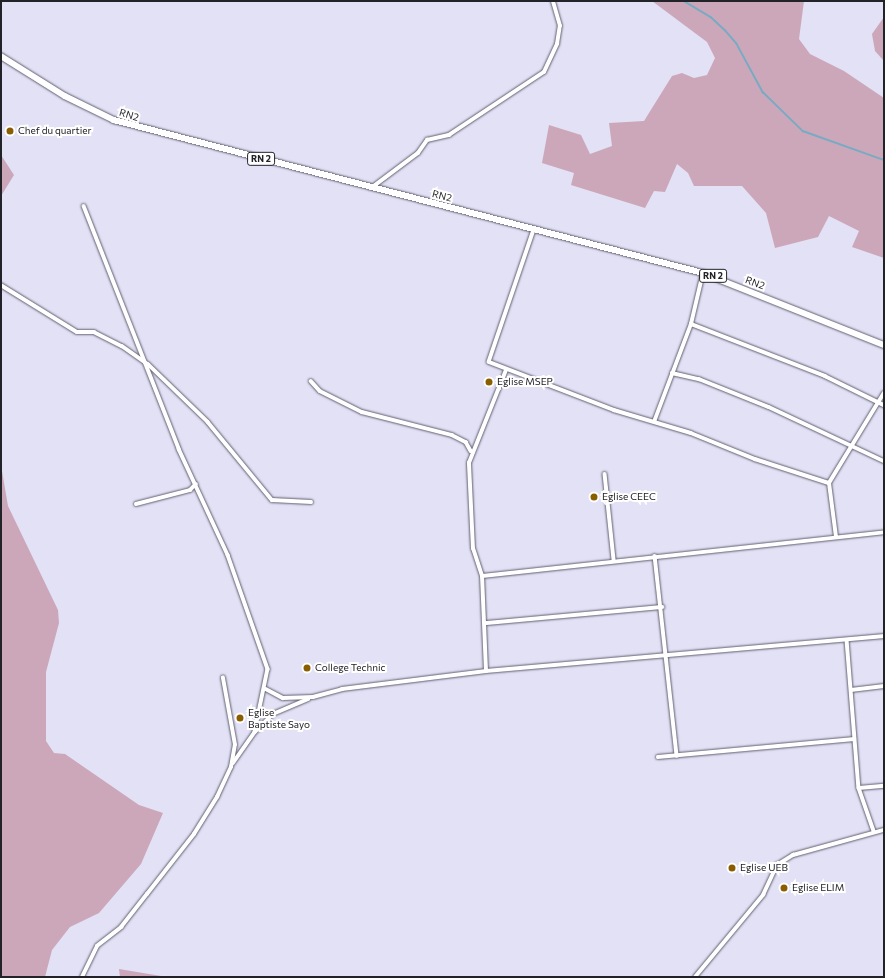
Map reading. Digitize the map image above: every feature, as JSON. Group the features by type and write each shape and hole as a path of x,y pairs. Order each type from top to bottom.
{"main road":[{"name":"RN2","path":"1,56 65,96 114,120 374,186 534,230 622,249 703,273 884,345"}],"street":[{"path":"374,186 418,153 427,140 449,135 544,72 557,44 560,26 553,1"},
{"path":"84,206 148,364 179,449 228,555 260,643 268,669 266,689 255,732"},
{"path":"534,230 489,358 506,370 829,483"},
{"path":"654,422 691,324 703,273"},
{"path":"1,285 77,332 94,332 122,346 148,364 208,422 272,500 311,502"},
{"path":"691,324 825,376 884,405"},
{"path":"486,671 486,623 482,576 473,549 471,451 506,370"},
{"path":"672,373 699,379 741,396 853,445 884,461"},
{"path":"311,380 320,391 362,412 452,435 466,442 471,451"},
{"path":"836,537 829,483 884,393"},
{"path":"605,474 614,560"},
{"path":"136,504 190,490 196,484"},
{"path":"482,576 614,560 884,532"},
{"path":"655,556 673,699 670,722 677,756"},
{"path":"486,623 662,606"},
{"path":"82,977 97,946 120,927 194,834 232,765 255,732 273,714 313,697 342,689 486,671 884,636"},
{"path":"847,640 859,788 874,831"},
{"path":"223,678 234,737 232,765"},
{"path":"851,690 884,686"},
{"path":"266,689 283,698 313,697"},
{"path":"658,757 854,739"},
{"path":"859,788 884,786"},
{"path":"695,977 763,894 777,865 793,855 874,831 884,830"}],"shaded area":[{"path":"652,1 804,1 799,39 810,54 844,71 884,98 884,258 852,247 859,231 829,216 818,237 775,248 766,213 742,186 694,186 688,173 677,164 665,192 654,191 645,208 571,185 574,173 542,163 549,125 581,135 590,154 612,146 609,123 644,121 672,76 682,73 694,78 707,75 715,58 707,42"},
{"path":"884,17 884,61 875,51 872,34"},
{"path":"1,155 14,175 1,196"},
{"path":"1,465 8,506 58,610 59,623 46,672 46,741 54,753 65,754 139,805 163,813 141,864 99,913 70,927 52,950 45,977 1,977"},
{"path":"119,969 167,977 120,977"}],"waterway":[{"path":"684,1 711,17 725,30 737,44 763,92 803,131 884,160"}],"place":[{"name":"Chef du quartier","path":"10,131"},
{"name":"Eglise MSEP","path":"489,382"},
{"name":"Eglise CEEC","path":"594,497"},
{"name":"College Technic","path":"307,668"},
{"name":"Eglise Baptiste Sayo","path":"240,718"},
{"name":"Eglise UEB","path":"732,868"},
{"name":"Eglise ELIM","path":"784,888"}]}
